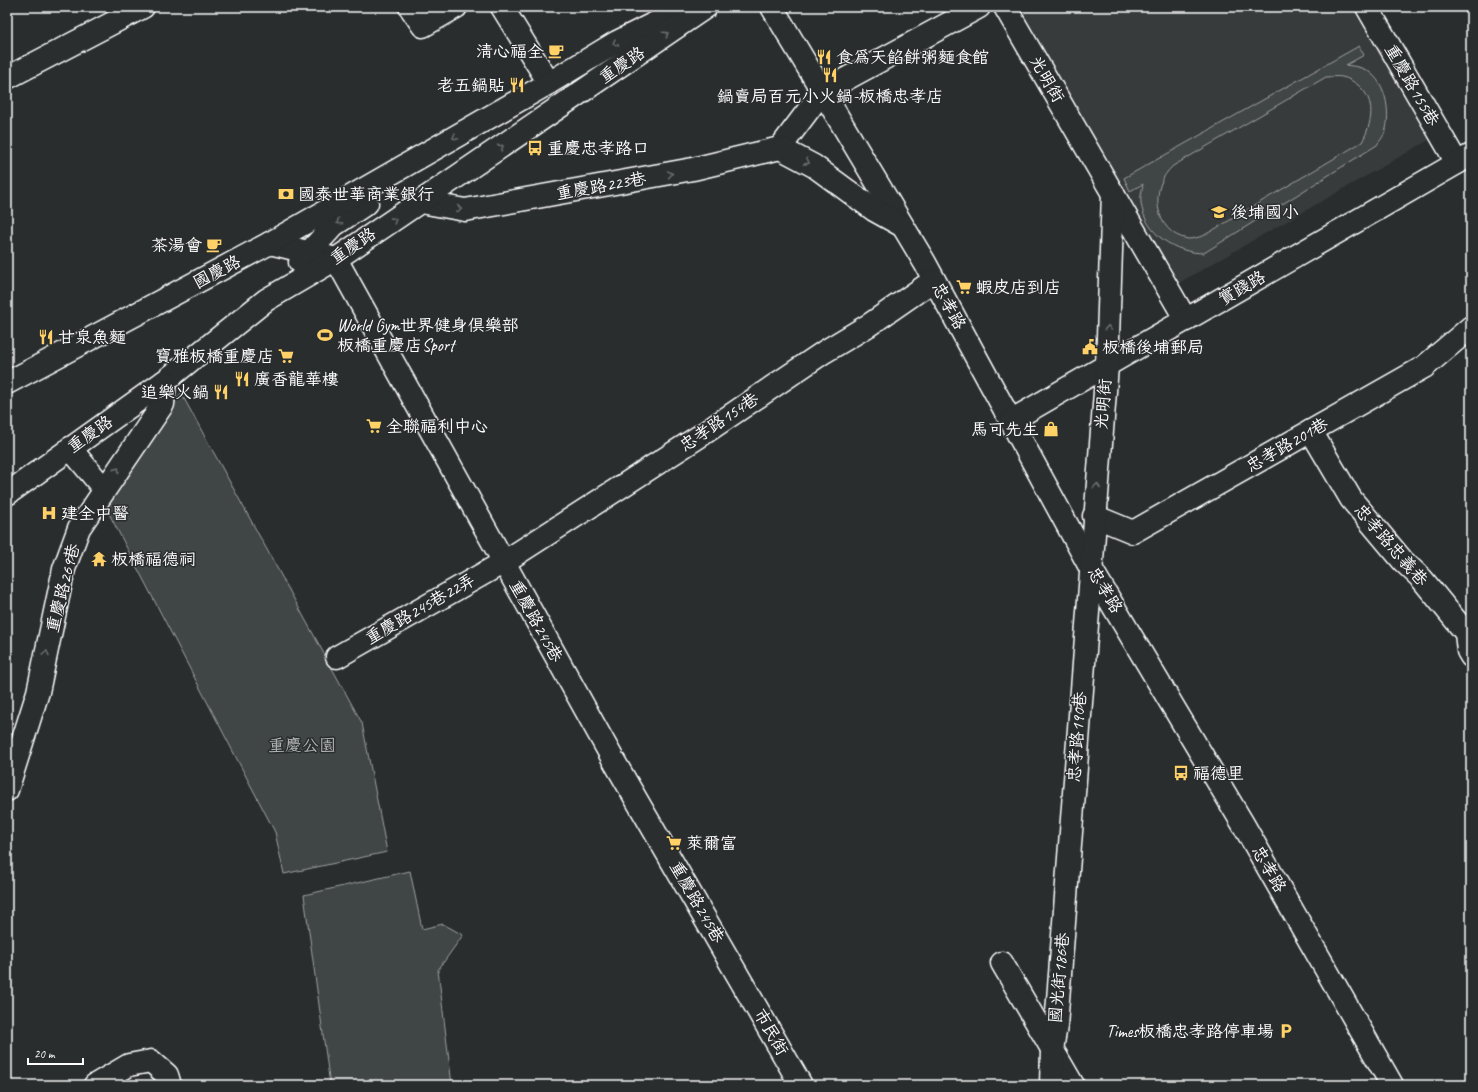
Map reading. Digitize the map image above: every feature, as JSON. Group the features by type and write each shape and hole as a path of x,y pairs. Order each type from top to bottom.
{"street":[{"path":"7,78 143,7"},
{"path":"410,7 423,26 456,7"},
{"path":"502,7 549,83"},
{"name":"重慶路","path":"425,155 617,42 688,7"},
{"name":"重慶路","path":"7,494 165,382 266,300 336,259 706,7"},
{"name":"忠孝路","path":"772,7 903,226 1012,420 1090,567 1243,824 1392,1085"},
{"path":"903,226 874,210 814,166 780,148 822,92 979,7"},
{"name":"光明街","path":"1005,7 1186,320"},
{"name":"重慶路155巷","path":"1367,7 1464,159"},
{"name":"重慶路223巷","path":"421,202 465,210 693,169 780,148"},
{"path":"266,300 334,225 386,190 425,155"},
{"name":"國慶路","path":"7,383 270,243 425,155"},
{"name":"實踐路","path":"1012,420 1464,159"},
{"name":"光明街","path":"1090,567 1107,366 1113,193"},
{"path":"270,243 336,259"},
{"name":"重慶路245巷","path":"336,259 614,761 742,980"},
{"name":"忠孝路154巷","path":"504,562 703,434 824,352 869,325 934,280"},
{"name":"忠孝路201巷","path":"1094,516 1133,532 1424,367 1471,327"},
{"name":"重慶路269巷","path":"7,790 28,719 38,692 64,569 79,528 163,404 165,382"},
{"name":"忠孝路忠義巷","path":"1312,431 1352,499 1403,561 1422,579 1466,633 1468,651 1471,656"},
{"path":"70,448 104,489"},
{"name":"重慶路245巷22弄","path":"337,657 504,562"},
{"name":"忠孝路190巷","path":"1065,906 1090,567"},
{"name":"國光街186巷","path":"1051,1085 1052,1050 1056,1026 1065,906"},
{"path":"1002,963 1073,1085"},
{"name":"市民街","path":"742,980 801,1085"},
{"path":"95,1085 129,1065 151,1061 167,1075 170,1085"}],"shaded area":[{"name":"後埔國小","path":"1020,7 1353,7 1429,140 1177,284"}],"green space":[{"path":"1359,46 1364,55 1346,65 1367,70 1380,83 1384,92 1387,111 1386,129 1377,145 1204,253 1182,250 1163,240 1148,224 1144,214 1141,201 1143,184 1130,191 1124,178","holes":["1326,77 1340,77 1351,80 1364,91 1368,98 1371,112 1370,120 1362,142 1203,236 1188,239 1176,235 1168,228 1162,219 1158,208 1158,196 1160,185 1165,175 1173,166"]},
{"name":"重慶公園","path":"181,393 362,723 387,852 284,874 275,832 105,506"},
{"path":"410,871 422,929 443,924 463,935 438,970 452,1085 330,1085 304,895"}],"place":[{"name":"清心福全","path":"556,51"},
{"name":"食為天餡餅粥麵食館","path":"824,57"},
{"name":"鍋賣局百元小火鍋-板橋忠孝店","path":"830,75"},
{"name":"老五鍋貼","path":"517,85"},
{"name":"重慶忠孝路口","path":"535,148"},
{"name":"國泰世華商業銀行","path":"286,194"},
{"name":"後埔國小","path":"1219,212"},
{"name":"茶湯會","path":"214,245"},
{"name":"蝦皮店到店","path":"964,287"},
{"name":"World Gym世界健身俱樂部 板橋重慶店Sport","path":"325,335"},
{"name":"甘泉魚麵","path":"46,337"},
{"name":"板橋後埔郵局","path":"1090,347"},
{"name":"寶雅板橋重慶店","path":"286,356"},
{"name":"廣香龍華樓","path":"242,379"},
{"name":"追樂火鍋","path":"221,392"},
{"name":"全聯福利中心","path":"374,426"},
{"name":"馬可先生","path":"1051,429"},
{"name":"建全中醫","path":"49,513"},
{"name":"板橋福德祠","path":"99,559"},
{"name":"福德里","path":"1181,773"},
{"name":"萊爾富","path":"674,843"},
{"name":"Times板橋忠孝路停車場","path":"1286,1031"}]}
